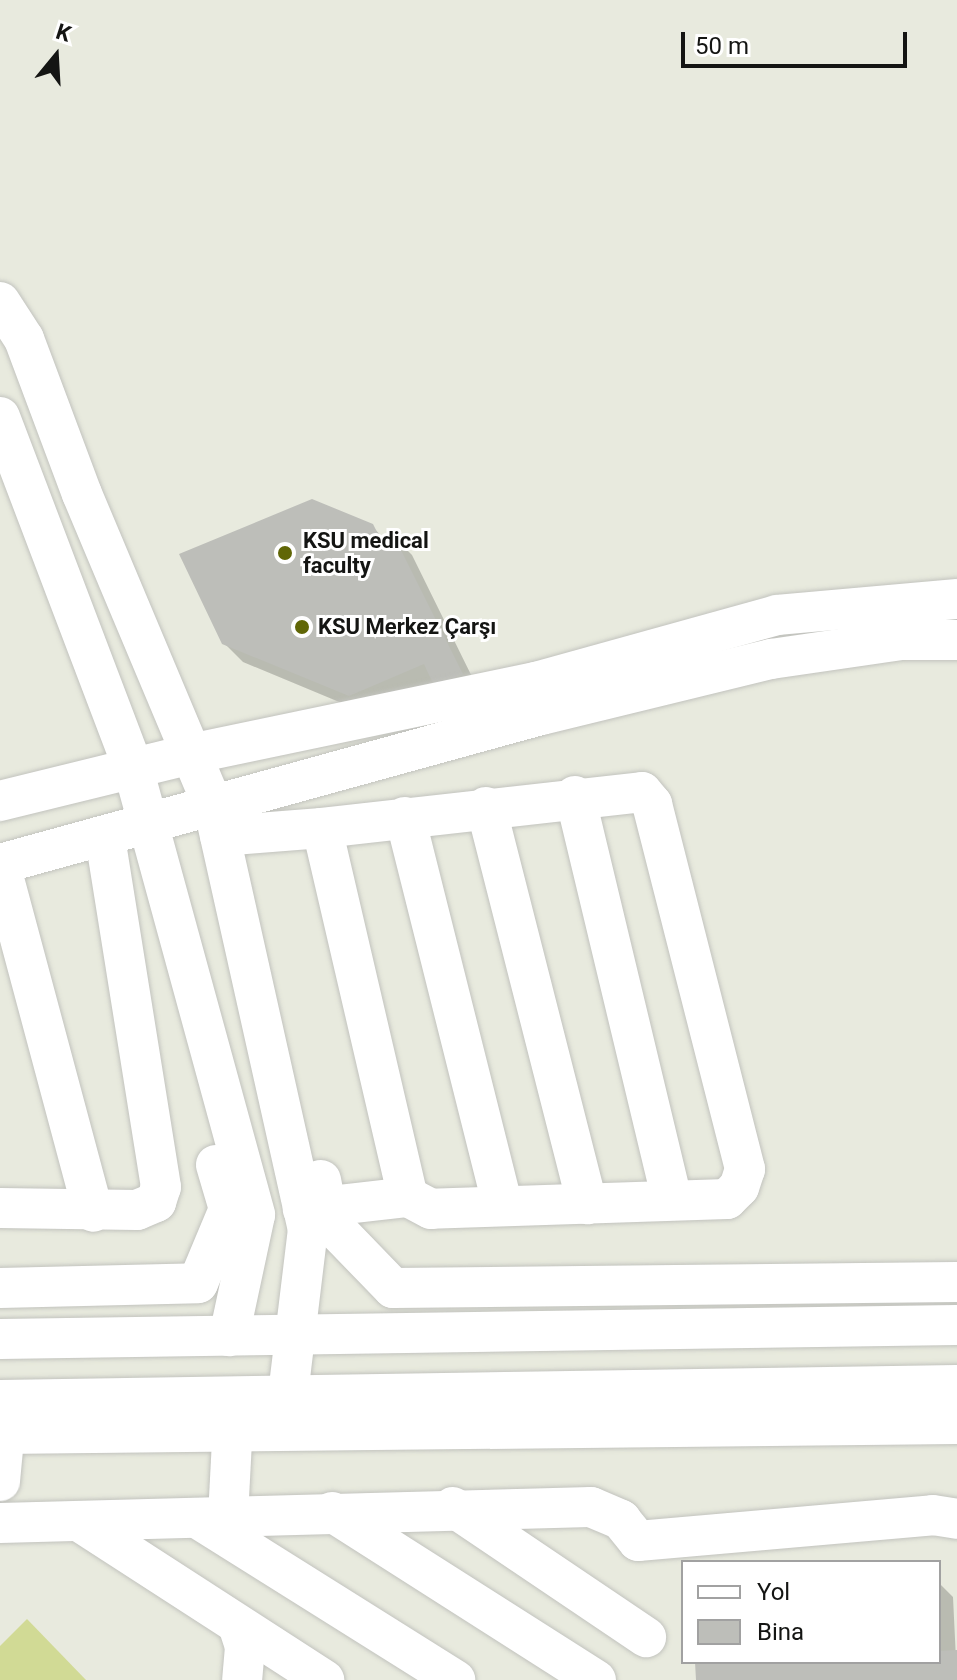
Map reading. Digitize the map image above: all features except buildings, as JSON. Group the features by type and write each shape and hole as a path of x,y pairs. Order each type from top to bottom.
{"street":[{"path":"0,302 24,339 82,494 195,753 216,820 315,1208 393,1288 957,1282"},
{"path":"0,417 133,768 255,1215 229,1336"},
{"path":"0,801 195,753 536,682 777,615 957,599"},
{"path":"216,820 541,715 771,659 902,640 955,642"},
{"path":"93,1212 0,864 149,825 216,820 322,828 575,796 642,792 652,804 745,1169 739,1187 727,1199 431,1209 408,1197 315,1208"},
{"path":"575,796 672,1200"},
{"path":"486,807 587,1204"},
{"path":"405,817 503,1206"},
{"path":"322,828 408,1197"},
{"path":"2,1199 93,1212 137,1210 156,1202 161,1187 105,837"},
{"path":"253,875 315,1208 308,1229 298,1334 288,1395"},
{"path":"0,1288 198,1283 229,1209 214,1159"},
{"path":"0,1339 957,1325"},
{"path":"234,1414 288,1395 957,1385"},
{"path":"212,1518 234,1414"},
{"path":"0,1481 3,1417 234,1414 957,1424"},
{"path":"453,1507 646,1637"},
{"path":"0,1523 212,1518 453,1507 591,1507 621,1520 638,1541 933,1515 957,1519"},
{"path":"332,1512 596,1680"},
{"path":"212,1518 455,1680"},
{"path":"80,1522 324,1680"},
{"path":"238,1625 245,1647 242,1680"}],"shaded area":[{"path":"0,0 957,0 957,1680 0,1680"}],"green space":[{"path":"27,1619 86,1680 0,1680 0,1646"}],"place":[{"name":"KSU medical faculty","path":"285,553"},
{"name":"KSU Merkez Çarşı","path":"302,627"}]}
